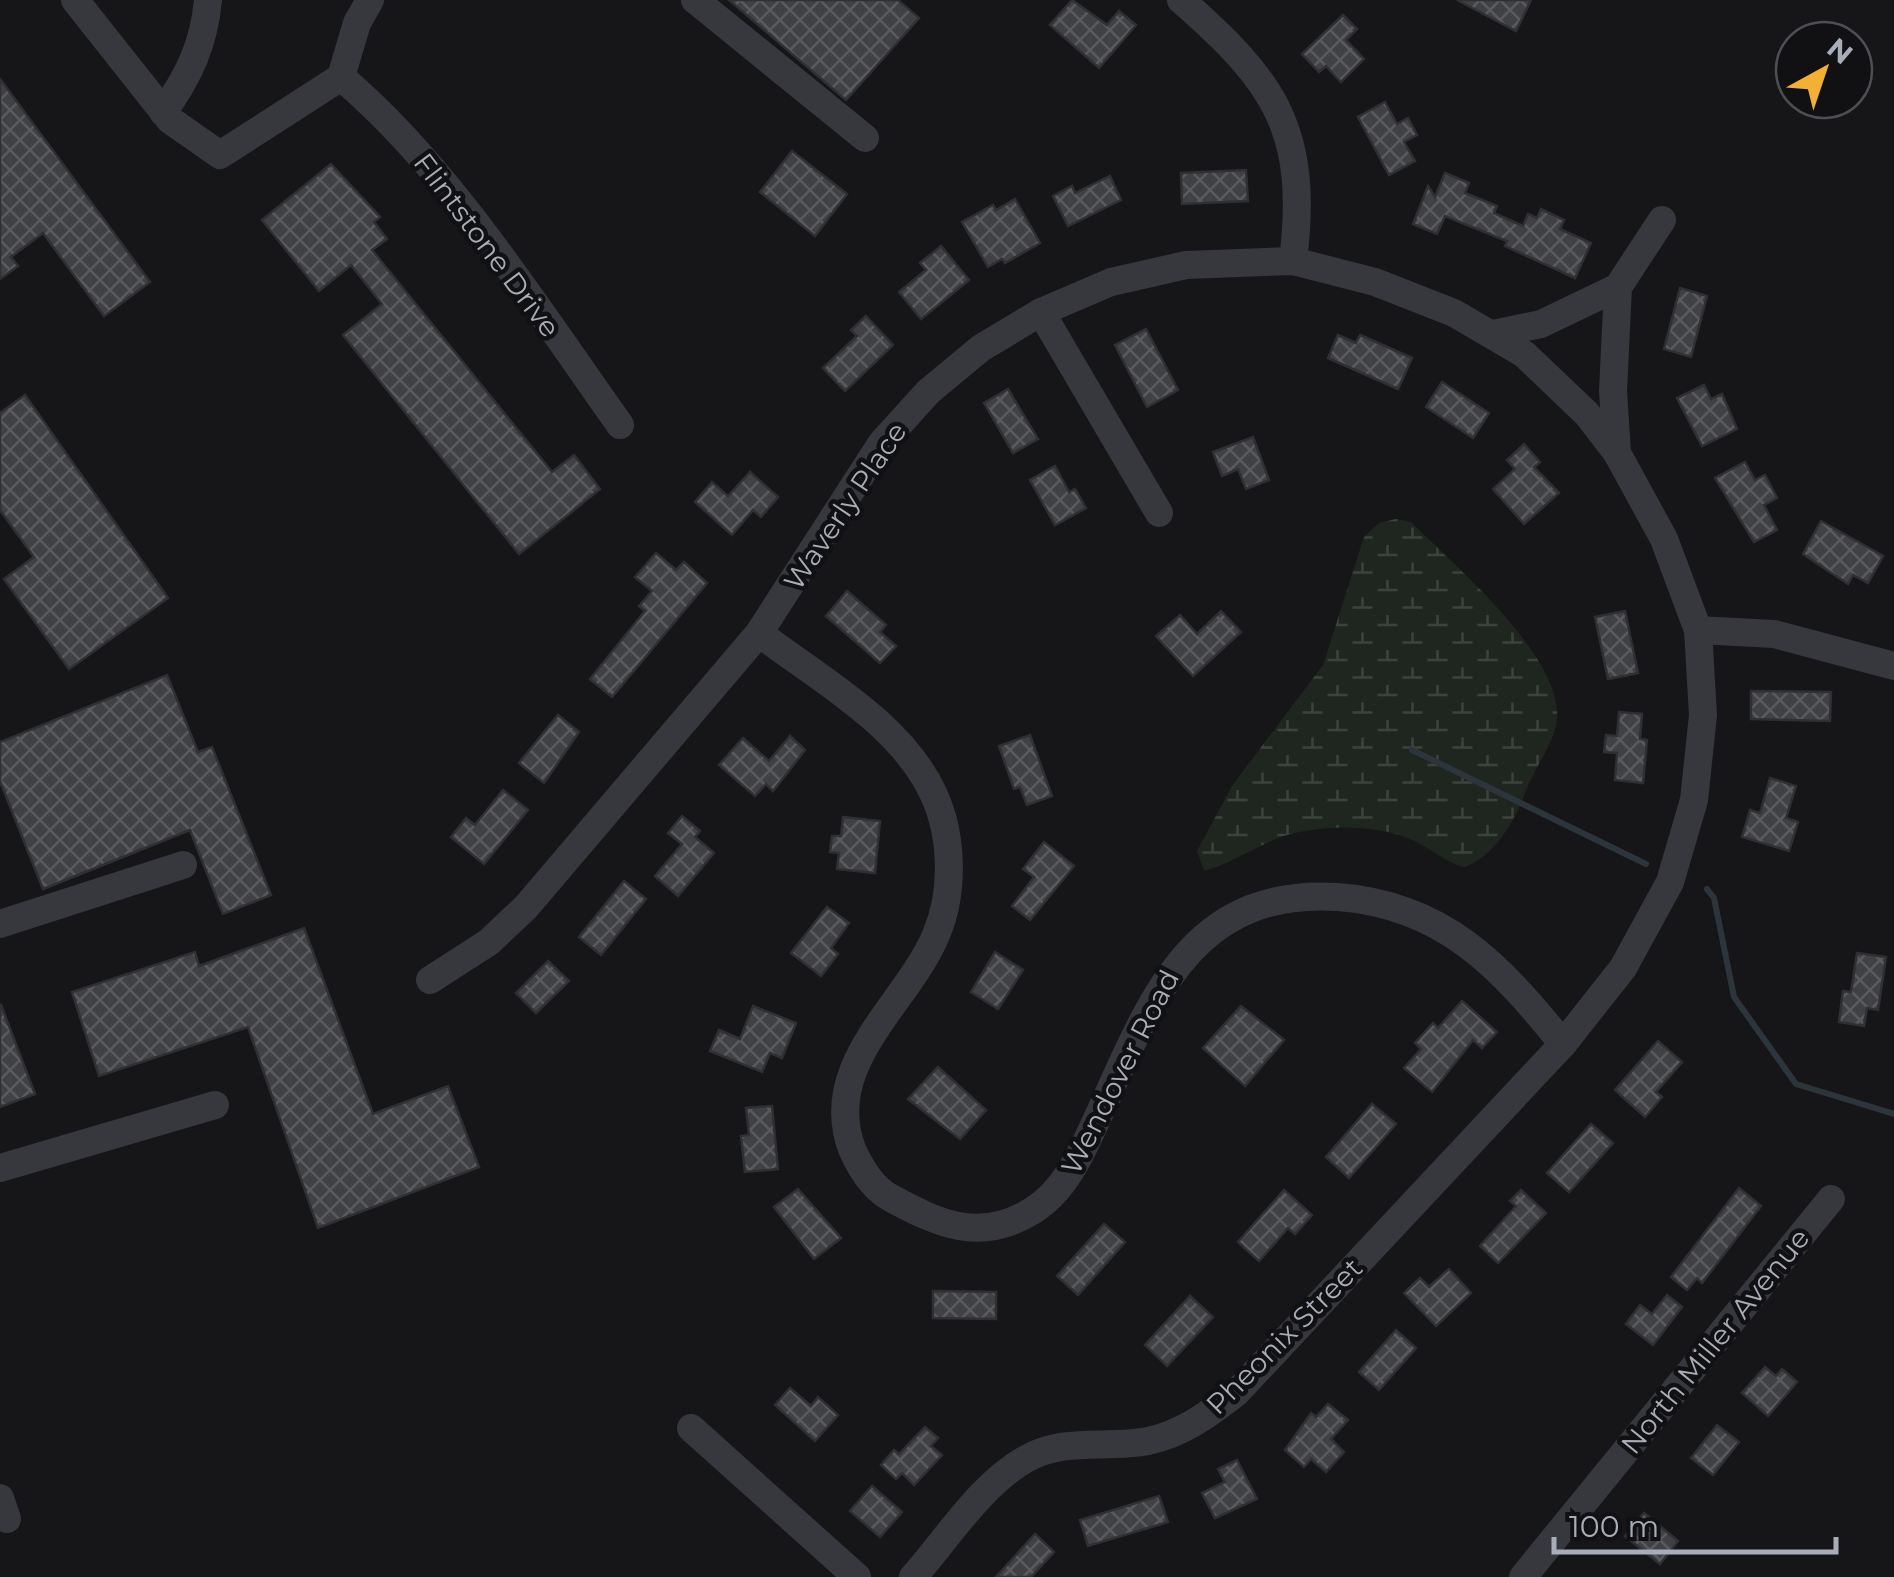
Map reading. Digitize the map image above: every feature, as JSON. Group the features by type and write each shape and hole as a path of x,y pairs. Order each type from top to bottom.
{"street":[{"path":"75,0 164,112 220,155 341,76 357,24 370,0"},
{"path":"164,112 190,74 206,25 208,0"},
{"path":"676,0 688,8 695,0 865,138"},
{"path":"1181,0 1229,43 1268,88 1292,142 1300,201 1293,260"},
{"name":"Flintstone Drive","path":"341,76 397,129 513,276 620,425"},
{"path":"1617,453 1613,391 1618,287 1662,220"},
{"name":"Waverly Place","path":"430,980 489,942 526,907 759,634 881,444 928,392 968,359 1041,312 1112,282 1186,265 1293,260 1376,282 1493,334 1552,378 1617,453"},
{"path":"1493,334 1541,324 1618,287"},
{"path":"1041,312 1160,513"},
{"name":"Pheonix Street","path":"914,1577 997,1482 1026,1459 1061,1446 1148,1441 1196,1424 1236,1393 1563,1044 1623,968 1670,882 1694,800 1703,716 1698,630 1664,539 1617,453"},
{"path":"1698,630 1774,634 1894,666"},
{"name":"Wendover Road","path":"759,634 877,724 910,756 934,796 947,840 949,886 938,931 923,962 868,1038 846,1094 846,1132 860,1167 884,1195 952,1228 994,1227 1034,1210 1064,1182 1152,1000 1178,960 1213,928 1256,904 1305,895 1370,900 1432,921 1487,956 1563,1044"},
{"path":"0,924 183,865"},
{"path":"0,1168 216,1105"},
{"name":"North Miller Avenue","path":"1523,1577 1831,1199"},
{"path":"691,1428 857,1577"}],"green space":[{"path":"1396,519 1411,522 1480,589 1506,617 1547,676 1556,704 1555,730 1515,815 1493,847 1464,867 1396,834 1349,828 1287,835 1204,870 1197,851 1232,786 1323,665 1364,537 1379,523"}],"building":[{"path":"729,0 898,0 919,18 846,100"},
{"path":"1072,0 1107,25 1119,11 1136,25 1099,68 1050,25"},
{"path":"1457,0 1531,0 1516,31"},
{"path":"1343,15 1357,29 1346,40 1364,59 1341,82 1326,66 1319,72 1302,54"},
{"path":"0,79 150,282 104,316 43,233 11,257 18,266 0,279"},
{"path":"1385,102 1397,124 1408,118 1417,135 1404,142 1415,161 1389,175 1358,117"},
{"path":"792,151 847,194 815,236 760,192"},
{"path":"331,164 380,217 374,222 387,239 372,250 552,472 574,455 600,489 519,554 343,335 382,304 351,265 319,291 262,220"},
{"path":"1246,170 1248,201 1182,204 1181,173"},
{"path":"1445,173 1469,183 1465,193 1497,206 1494,213 1523,226 1528,214 1537,218 1541,209 1564,220 1560,229 1591,243 1575,278 1505,246 1507,241 1445,216 1437,234 1413,224 1428,186 1435,197"},
{"path":"1110,176 1121,200 1068,226 1053,196 1072,186 1075,193"},
{"path":"1015,199 1040,243 1005,263 1002,259 988,267 962,222 993,205 996,210"},
{"path":"941,246 969,280 921,319 899,292 926,270 920,263"},
{"path":"1680,288 1707,296 1691,357 1664,349"},
{"path":"866,316 893,345 845,391 823,368 857,336 851,330"},
{"path":"1146,329 1178,390 1147,407 1115,345"},
{"path":"1338,335 1356,343 1360,335 1412,358 1398,389 1328,358"},
{"path":"1442,382 1489,413 1473,438 1426,407"},
{"path":"1704,385 1711,399 1722,394 1737,429 1702,446 1677,398"},
{"path":"1008,389 1038,439 1013,453 984,403"},
{"path":"25,395 168,598 69,669 4,579 34,557 0,510 0,413"},
{"path":"1253,437 1269,480 1246,489 1238,469 1222,476 1213,452"},
{"path":"1524,444 1540,462 1534,467 1559,493 1524,524 1493,489 1515,469 1507,460"},
{"path":"1745,462 1755,480 1765,475 1777,498 1764,505 1777,530 1754,542 1715,478"},
{"path":"1055,466 1069,492 1075,489 1086,508 1055,525 1030,480"},
{"path":"750,472 778,497 761,517 753,510 732,535 695,502 712,482 728,496"},
{"path":"1821,521 1883,556 1868,583 1853,575 1848,584 1803,554"},
{"path":"656,553 676,570 684,562 707,583 612,697 590,679 645,611 639,606 652,591 635,577"},
{"path":"847,591 886,625 880,632 896,646 880,663 826,616"},
{"path":"1221,611 1241,632 1193,676 1156,636 1180,615 1197,634"},
{"path":"1625,611 1638,673 1608,679 1595,617"},
{"path":"167,675 198,752 212,747 271,895 223,914 190,830 43,889 0,781 0,742"},
{"path":"1751,691 1831,692 1830,721 1751,719"},
{"path":"1619,712 1642,714 1640,739 1647,740 1643,783 1615,780 1617,753 1604,752 1606,735 1617,736"},
{"path":"558,715 579,732 544,783 519,763"},
{"path":"1030,735 1052,796 1027,805 1020,787 1014,789 999,746"},
{"path":"790,736 805,750 773,791 766,784 755,796 719,765 743,738 769,761"},
{"path":"1770,778 1796,786 1786,818 1798,822 1789,851 1742,837 1750,810 1760,813"},
{"path":"503,790 528,810 484,864 451,837 466,818 475,825"},
{"path":"682,816 700,831 695,837 714,853 678,896 655,876 682,844 668,833"},
{"path":"843,817 880,821 875,873 837,869 839,853 830,852 832,836 841,836"},
{"path":"1044,842 1074,866 1030,920 1012,906 1034,877 1023,869"},
{"path":"624,881 646,899 601,955 579,937"},
{"path":"827,907 849,923 831,948 838,954 821,976 791,953"},
{"path":"304,928 373,1114 448,1086 479,1167 318,1228 248,1027 99,1076 72,992 195,952 199,966"},
{"path":"995,952 1023,970 998,1009 971,992"},
{"path":"1857,953 1886,957 1878,1010 1867,1008 1864,1026 1839,1022 1843,991 1851,992"},
{"path":"548,961 569,981 536,1013 516,993"},
{"path":"1462,1001 1497,1032 1482,1048 1473,1040 1432,1092 1404,1068 1421,1049 1415,1043 1433,1023 1438,1028"},
{"path":"0,1006 35,1094 0,1107"},
{"path":"753,1006 796,1023 782,1058 770,1053 762,1072 710,1051 719,1030 740,1039"},
{"path":"1241,1006 1284,1040 1245,1086 1203,1048"},
{"path":"1658,1041 1682,1062 1656,1092 1662,1097 1645,1117 1615,1090"},
{"path":"938,1067 986,1110 960,1139 908,1099"},
{"path":"1372,1104 1396,1124 1349,1178 1326,1157"},
{"path":"772,1106 778,1169 745,1172 741,1136 749,1135 746,1108"},
{"path":"1591,1124 1613,1143 1569,1192 1547,1173"},
{"path":"1739,1188 1761,1206 1702,1283 1697,1278 1687,1290 1671,1277"},
{"path":"798,1189 841,1238 814,1259 774,1207"},
{"path":"1284,1190 1312,1215 1295,1234 1288,1228 1259,1261 1238,1242"},
{"path":"1521,1190 1546,1213 1498,1263 1480,1246 1516,1206 1510,1201"},
{"path":"1104,1224 1125,1242 1078,1295 1057,1276"},
{"path":"1449,1269 1471,1293 1436,1326 1404,1293 1420,1278 1429,1287"},
{"path":"933,1291 996,1292 996,1319 933,1318"},
{"path":"1667,1295 1682,1307 1653,1345 1626,1324 1640,1305 1652,1314"},
{"path":"1190,1296 1213,1317 1167,1366 1145,1345"},
{"path":"1396,1330 1416,1348 1379,1390 1359,1372"},
{"path":"1765,1367 1776,1376 1782,1369 1797,1382 1768,1416 1742,1393"},
{"path":"790,1388 811,1406 818,1397 838,1415 815,1441 775,1405"},
{"path":"1328,1404 1348,1420 1331,1439 1344,1452 1326,1472 1311,1459 1304,1467 1285,1450 1311,1413 1316,1417"},
{"path":"1717,1425 1739,1442 1713,1475 1691,1458"},
{"path":"925,1427 938,1438 931,1446 942,1455 914,1485 902,1473 896,1479 881,1465 894,1450 899,1454"},
{"path":"1237,1460 1257,1499 1215,1518 1202,1493 1225,1482 1218,1469"},
{"path":"872,1486 902,1512 880,1537 850,1511"},
{"path":"1159,1496 1168,1522 1088,1546 1080,1520"},
{"path":"1644,1513 1678,1541 1660,1564 1625,1536"},
{"path":"1035,1534 1054,1552 1031,1577 996,1577"}],"waterway":[{"path":"1412,750 1646,864"},
{"path":"1707,889 1714,898 1734,997 1796,1084 1894,1114"}]}
